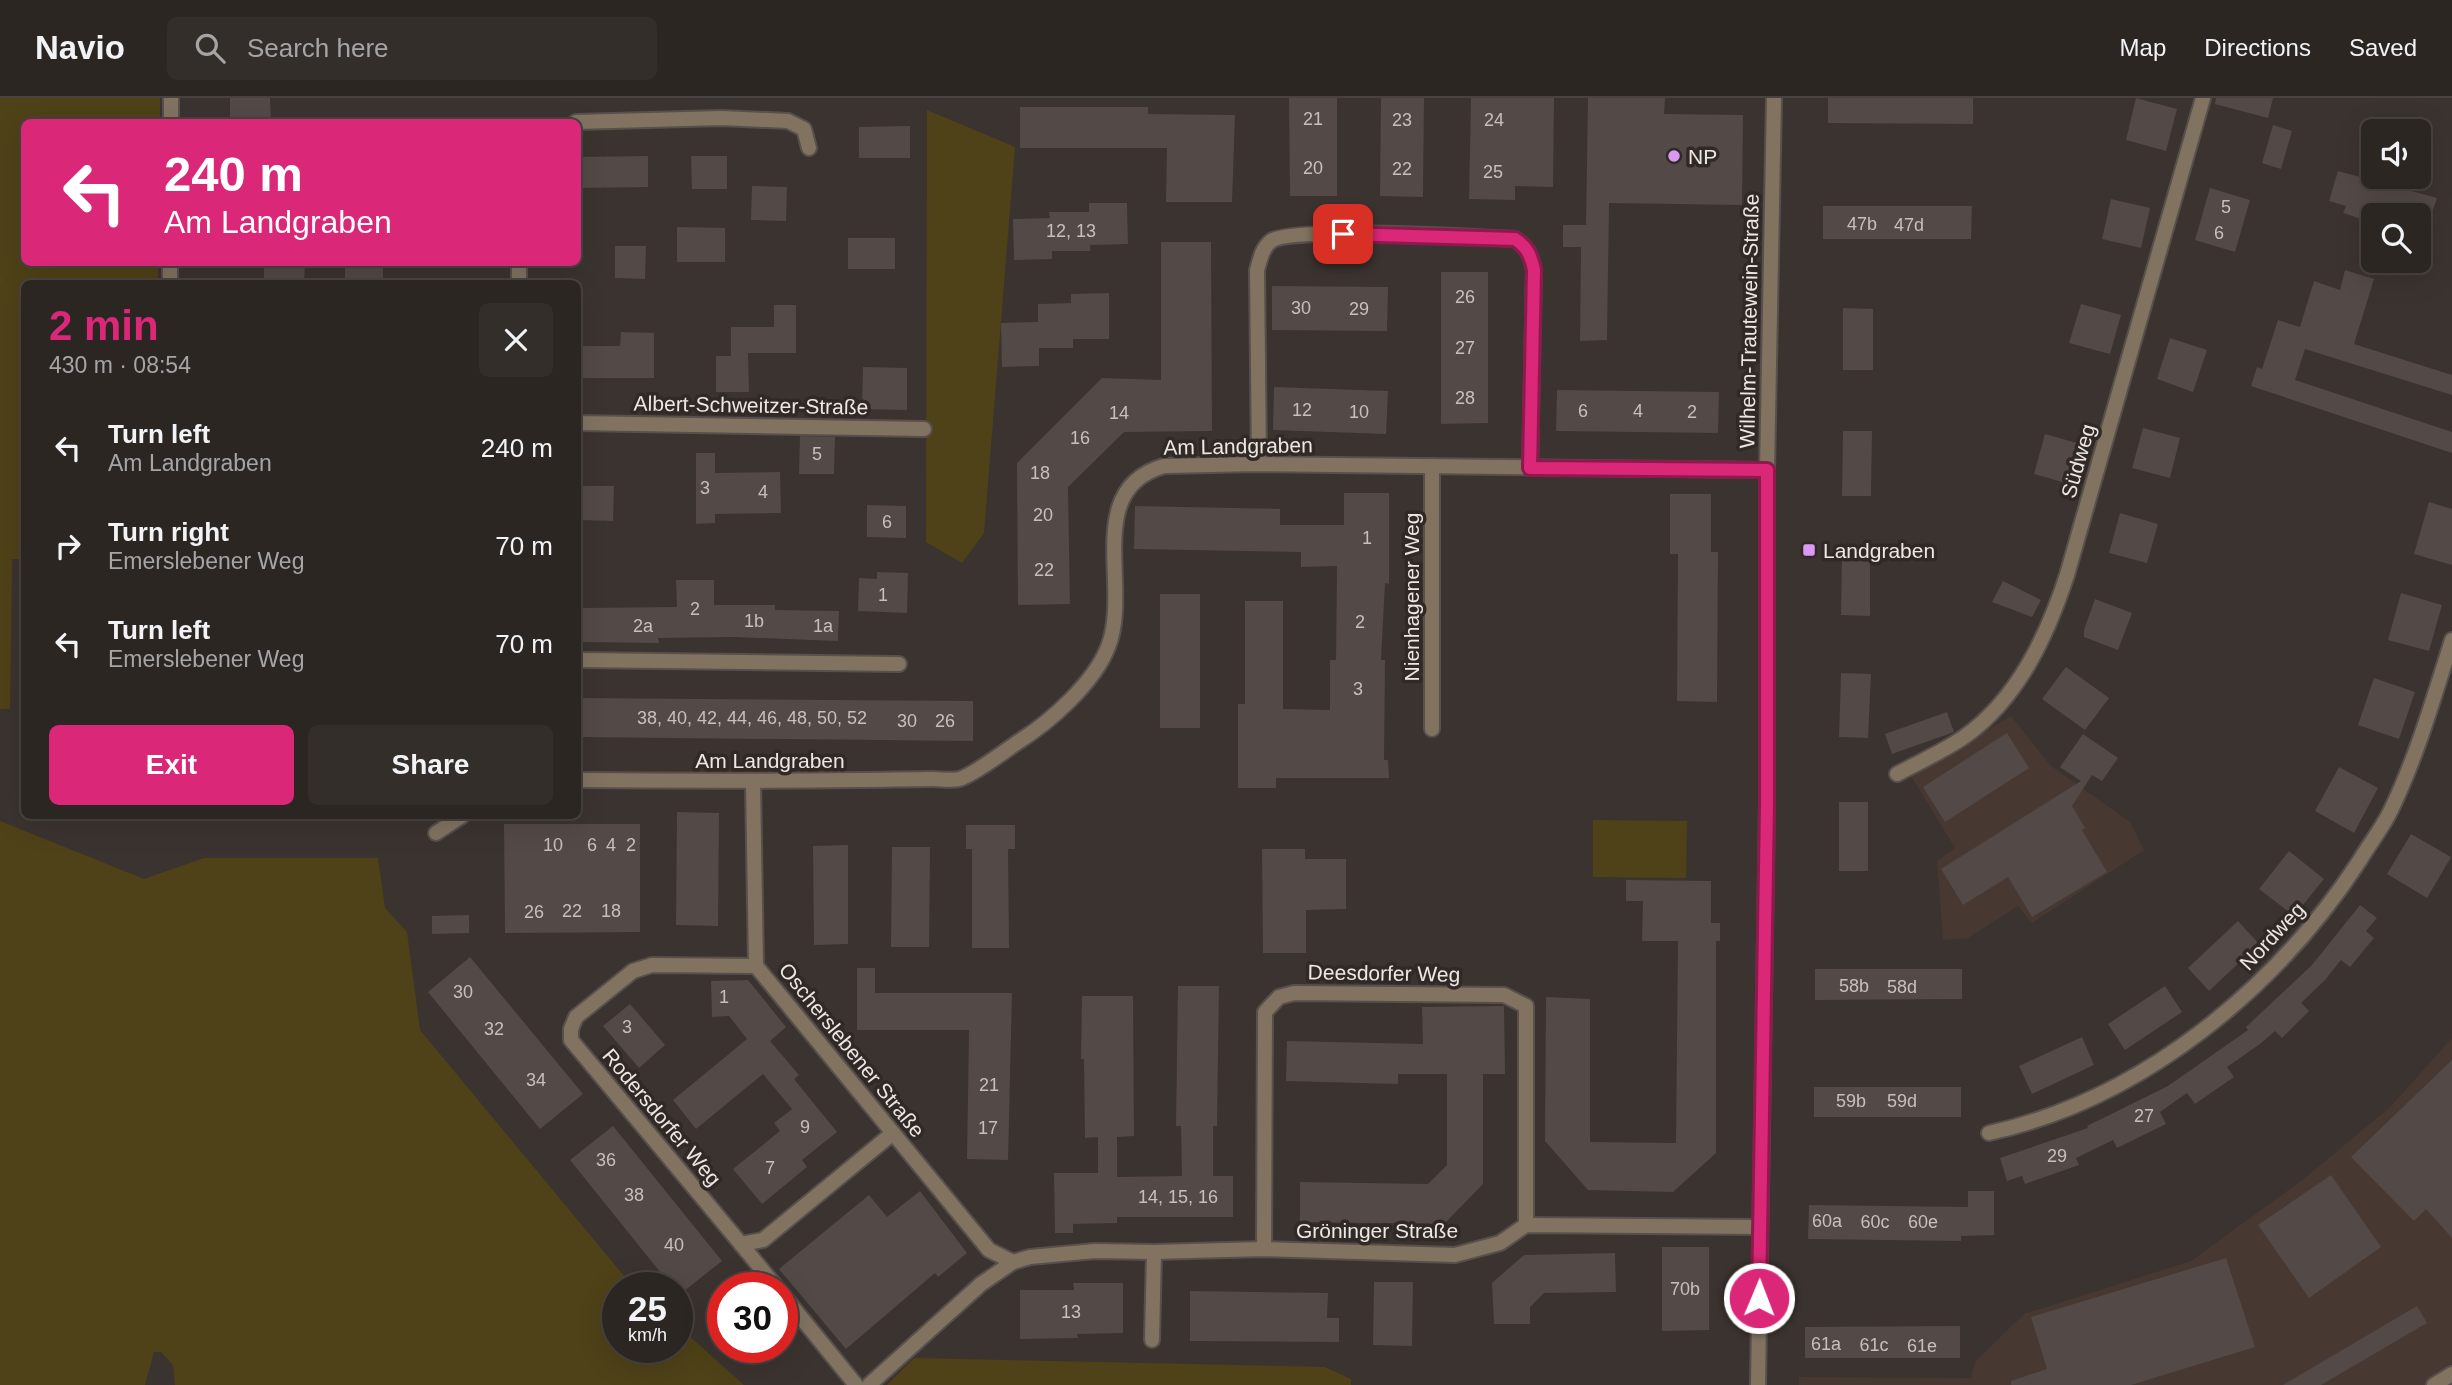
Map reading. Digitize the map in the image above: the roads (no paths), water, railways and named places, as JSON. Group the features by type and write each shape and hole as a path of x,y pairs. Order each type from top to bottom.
{"street":[{"path":"170,119 171,98"},
{"name":"Wilhelm-Trautewein-Straße","path":"1758,1385 1767,806 1767,470 1774,98"},
{"name":"Südweg","path":"1897,774 1963,738 1986,719 2020,680 2046,631 2067,575 2203,98"},
{"path":"581,122 722,118 788,121 804,129 809,148"},
{"path":"1259,464 1257,270 1262,253 1271,241 1285,235 1356,234 1515,239 1531,255 1534,270 1530,468"},
{"name":"Albert-Schweitzer-Straße","path":"581,423 925,429"},
{"name":"Am Landgraben","path":"581,780 752,782 960,779 1027,737 1070,700 1107,650 1113,633 1115,613 1115,524 1118,504 1126,489 1150,470 1164,466 1259,464 1767,470"},
{"name":"Nienhagener Weg","path":"1432,466 1432,729"},
{"name":"Nordweg","path":"1989,1133 2058,1111 2125,1083 2212,1023 2267,976 2333,901 2391,812 2421,735 2452,640"},
{"path":"581,660 899,664"},
{"name":"Oscherslebener Straße","path":"752,782 756,966 989,1250 1013,1262"},
{"path":"436,833 457,819"},
{"name":"Rodersdorfer Weg","path":"741,1244 571,1040 571,1029 576,1017 634,971 652,965 756,966"},
{"name":"Deesdorfer Weg","path":"1264,1249 1265,1012 1279,997 1294,993 1504,995 1526,1006 1525,1225"},
{"path":"764,1272 741,1244 763,1240 893,1133"},
{"path":"1525,1225 1760,1227"},
{"name":"Gröninger Straße","path":"869,1385 981,1284 1013,1262 1030,1257 1095,1251 1264,1249 1455,1255 1500,1243 1525,1225"},
{"path":"1152,1340 1154,1252"},
{"path":"798,1314 856,1385"},
{"path":"2434,1385 2452,1374"}],"place":[{"name":"NP","path":"1674,156"},
{"name":"Landgraben","path":"1809,550"}]}
